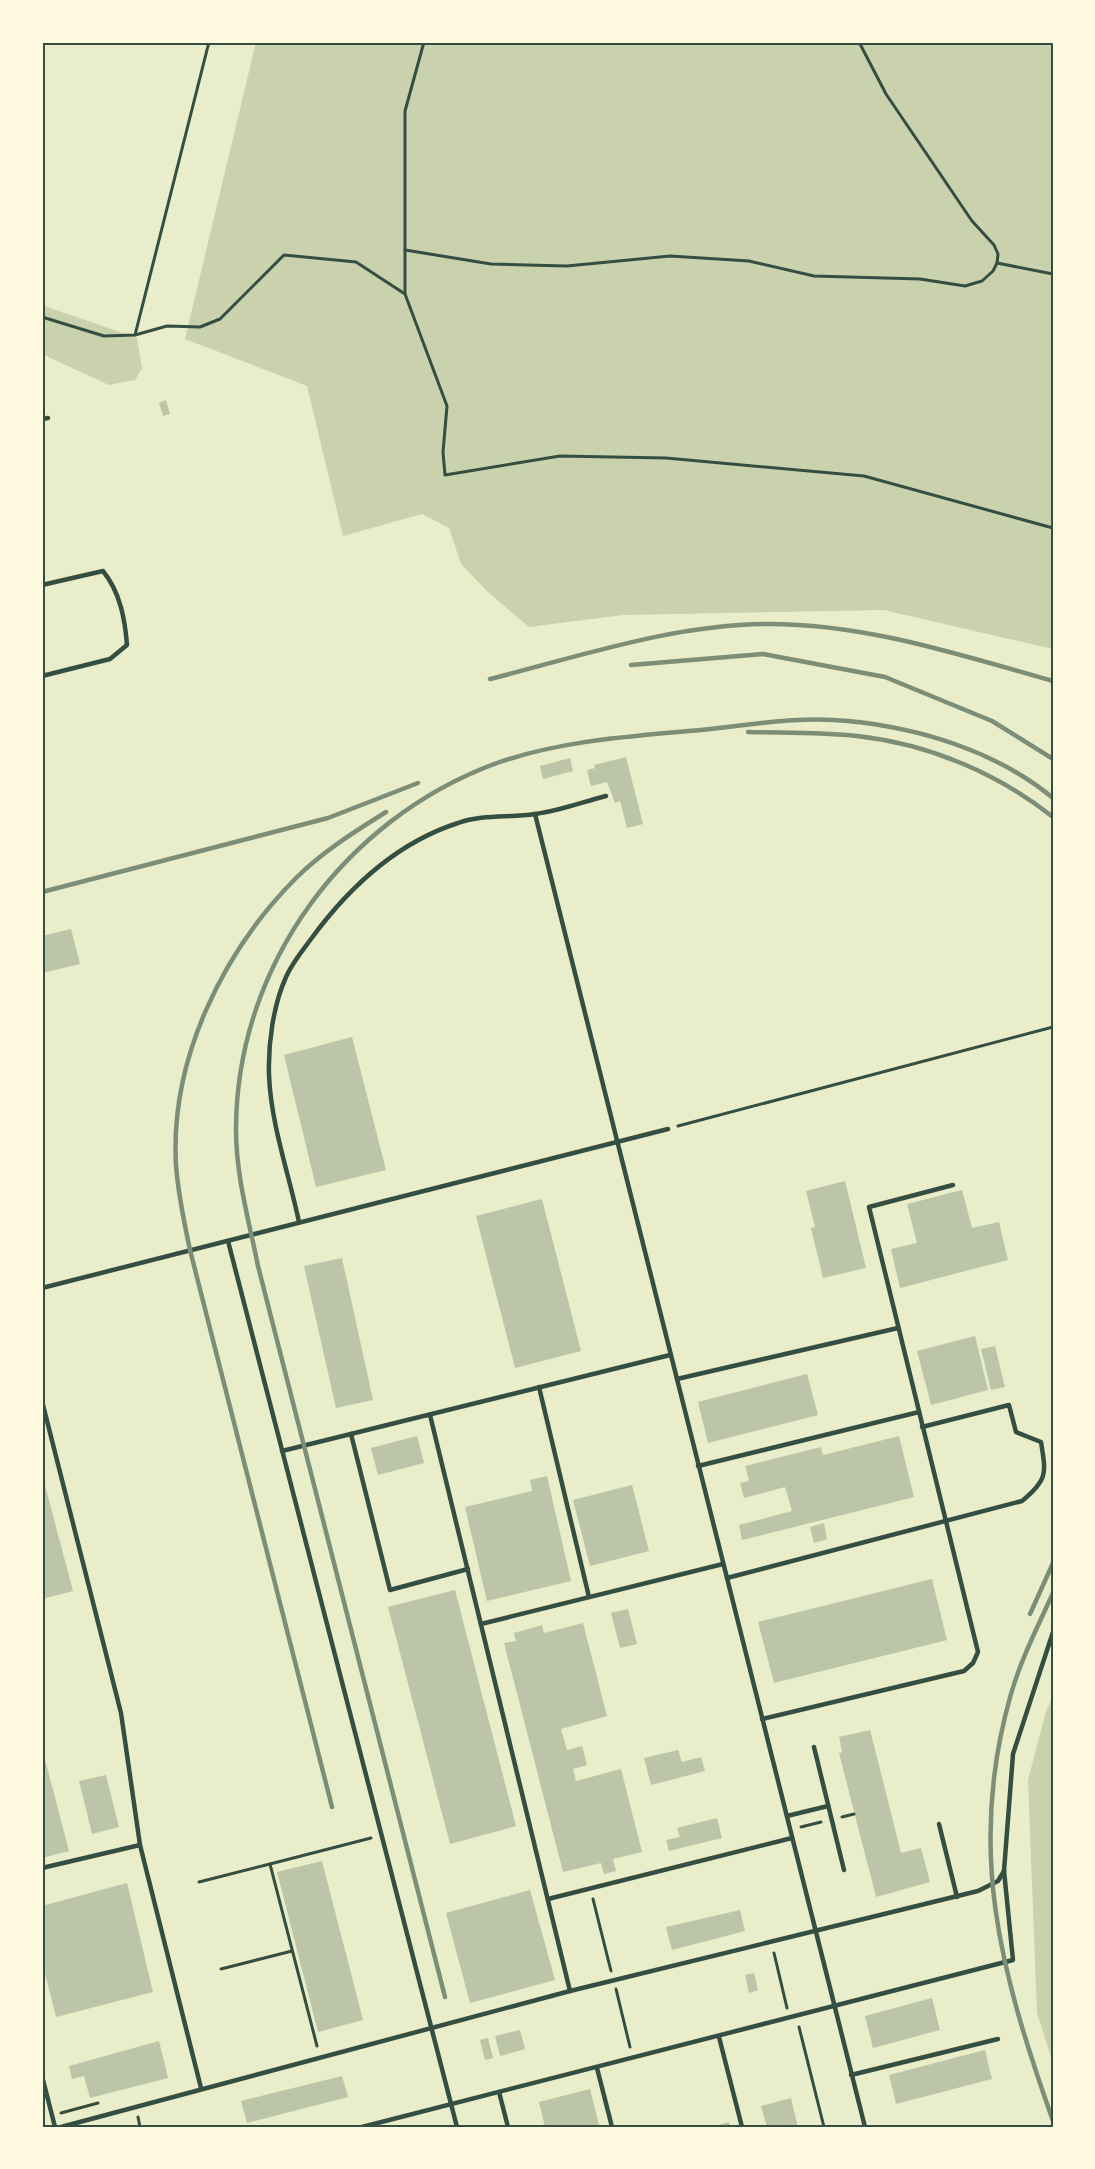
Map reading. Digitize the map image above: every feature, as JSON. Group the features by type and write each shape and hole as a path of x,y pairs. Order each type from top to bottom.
{"lane":[{"path":"42,585 103,571 111,582 126,623 127,645 110,659 42,676"},
{"path":"299,1222 277,1125 269,1074 274,1020 286,975 300,953 340,903 379,866 404,847 460,822 490,816 535,814 606,796"},
{"path":"535,814 865,2127"},
{"path":"42,1288 668,1129"},
{"path":"762,1719 964,1671 973,1663 978,1652 869,1208 953,1185"},
{"path":"228,1240 457,2127"},
{"path":"677,1379 898,1328"},
{"path":"282,1451 670,1355"},
{"path":"539,1388 589,1597"},
{"path":"42,1401 121,1713 140,1845 201,2088"},
{"path":"727,1578 1023,1500 1040,1487 1046,1471 1041,1442 1016,1432 1009,1405 922,1426"},
{"path":"698,1466 919,1412"},
{"path":"430,1415 570,1991"},
{"path":"351,1434 390,1590 468,1569"},
{"path":"481,1624 723,1564"},
{"path":"362,2127 1013,1960 1004,1871 1013,1754 1053,1632"},
{"path":"814,1747 844,1870"},
{"path":"787,1816 828,1806"},
{"path":"939,1824 957,1897"},
{"path":"548,1899 792,1838"},
{"path":"42,1868 140,1845"},
{"path":"61,2127 570,1991 957,1897 991,1886 1004,1871"},
{"path":"719,2037 742,2127"},
{"path":"852,2075 998,2039"},
{"path":"597,2068 612,2127"},
{"path":"42,2076 55,2127"},
{"path":"499,2092 508,2127"}],"path":[{"path":"135,335 209,42"},
{"path":"423,42 405,111 405,294 447,406 443,452 445,475 560,456 690,460 864,476 1053,528"},
{"path":"405,250 492,264 567,266 670,256 749,261 814,276 920,279 965,286 982,281 993,271 997,263 998,254 994,245 972,221 886,94 859,42"},
{"path":"42,317 104,336 135,335 167,326 200,327 220,319 285,255 356,262 405,294"},
{"path":"997,263 1053,274"},
{"path":"668,1129 1053,1028"},
{"path":"199,1882 381,1835"},
{"path":"270,1864 320,2057"},
{"path":"221,1969 292,1951"}],"green space":[{"path":"256,42 1053,42 1053,649 884,610 623,615 529,627 489,593 461,564 449,528 422,514 343,536 307,386 185,339"},
{"path":"42,305 137,338 142,368 135,380 109,385 42,354"},
{"path":"1053,1697 1053,2063 1037,2013 1028,1780 1046,1711"}],"building":[{"path":"166,400 170,414 163,416 159,403"},
{"path":"626,757 643,824 627,828 620,801 615,803 607,782 591,786 587,770 595,768 594,765"},
{"path":"570,758 573,771 543,779 540,766"},
{"path":"71,929 80,964 42,973 42,936"},
{"path":"352,1037 386,1170 316,1187 284,1055"},
{"path":"845,1181 866,1268 823,1278 811,1228 815,1227 806,1191"},
{"path":"962,1190 972,1228 999,1222 1008,1260 900,1288 891,1249 917,1243 907,1204"},
{"path":"542,1199 581,1351 515,1368 476,1216"},
{"path":"342,1258 373,1400 336,1408 304,1266"},
{"path":"975,1336 988,1390 931,1405 917,1351"},
{"path":"995,1346 1005,1387 991,1390 981,1349"},
{"path":"807,1374 818,1415 708,1443 698,1402"},
{"path":"417,1436 424,1463 378,1475 371,1448"},
{"path":"899,1436 914,1497 742,1540 739,1525 792,1511 785,1487 744,1498 740,1483 749,1481 745,1466 821,1447 823,1455"},
{"path":"42,1474 73,1591 42,1599"},
{"path":"547,1476 571,1581 487,1601 465,1507 532,1491 530,1480"},
{"path":"632,1485 649,1551 590,1566 573,1500"},
{"path":"824,1523 827,1539 814,1543 810,1527"},
{"path":"932,1579 947,1640 774,1683 758,1622"},
{"path":"455,1590 516,1826 450,1844 388,1607"},
{"path":"628,1609 637,1644 620,1648 611,1613"},
{"path":"583,1623 607,1716 561,1729 567,1750 582,1746 587,1765 573,1769 576,1781 621,1769 642,1852 613,1859 616,1871 604,1874 601,1863 563,1872 504,1643 516,1641 514,1633 542,1625 544,1633"},
{"path":"870,1730 901,1853 921,1848 930,1882 876,1897 839,1753 842,1752 839,1737"},
{"path":"42,1748 69,1851 42,1858"},
{"path":"678,1750 682,1762 701,1757 705,1771 651,1785 644,1758"},
{"path":"106,1775 119,1827 92,1834 79,1781"},
{"path":"717,1818 722,1838 669,1851 666,1840 680,1837 677,1828"},
{"path":"322,1861 363,2020 318,2032 277,1872"},
{"path":"127,1883 153,1992 56,2017 42,1962 42,1906"},
{"path":"530,1890 555,1980 470,2003 446,1913"},
{"path":"740,1910 745,1931 672,1950 666,1927"},
{"path":"754,1973 758,1990 749,1993 745,1975"},
{"path":"932,1998 940,2030 873,2048 865,2016"},
{"path":"520,2030 525,2049 500,2056 495,2036"},
{"path":"488,2038 493,2058 485,2060 480,2040"},
{"path":"159,2041 168,2078 90,2098 84,2076 72,2079 69,2066"},
{"path":"985,2050 992,2079 896,2104 889,2075"},
{"path":"342,2076 348,2097 247,2123 241,2101"},
{"path":"590,2089 599,2125 545,2127 539,2102"},
{"path":"791,2098 798,2127 767,2127 761,2106"},
{"path":"729,2122 730,2127 715,2127 715,2126"}],"railway":[{"path":"490,679 663,635 734,625 769,624 806,625 877,635 1053,681"},
{"path":"631,665 763,654 885,677 992,721 1053,759"},
{"path":"445,1997 258,1266 241,1181 236,1130 241,1069 255,1011 278,957 309,906 347,860 392,821 442,788 497,763 549,749 602,740 779,721 814,719 848,721 902,729 956,744 1007,767 1031,781 1053,798"},
{"path":"748,732 857,736 910,746 961,763 985,774 1009,787 1053,817"},
{"path":"42,892 328,818 418,783"},
{"path":"332,1807 190,1250 177,1176 176,1126 182,1086 192,1048 206,1010 245,940 269,908 305,869 386,812"},
{"path":"1030,1614 1053,1563"},
{"path":"1053,1593 1025,1655 1011,1694 998,1751 991,1806 991,1859 996,1910 1005,1962 1018,2014 1053,2121"}]}
